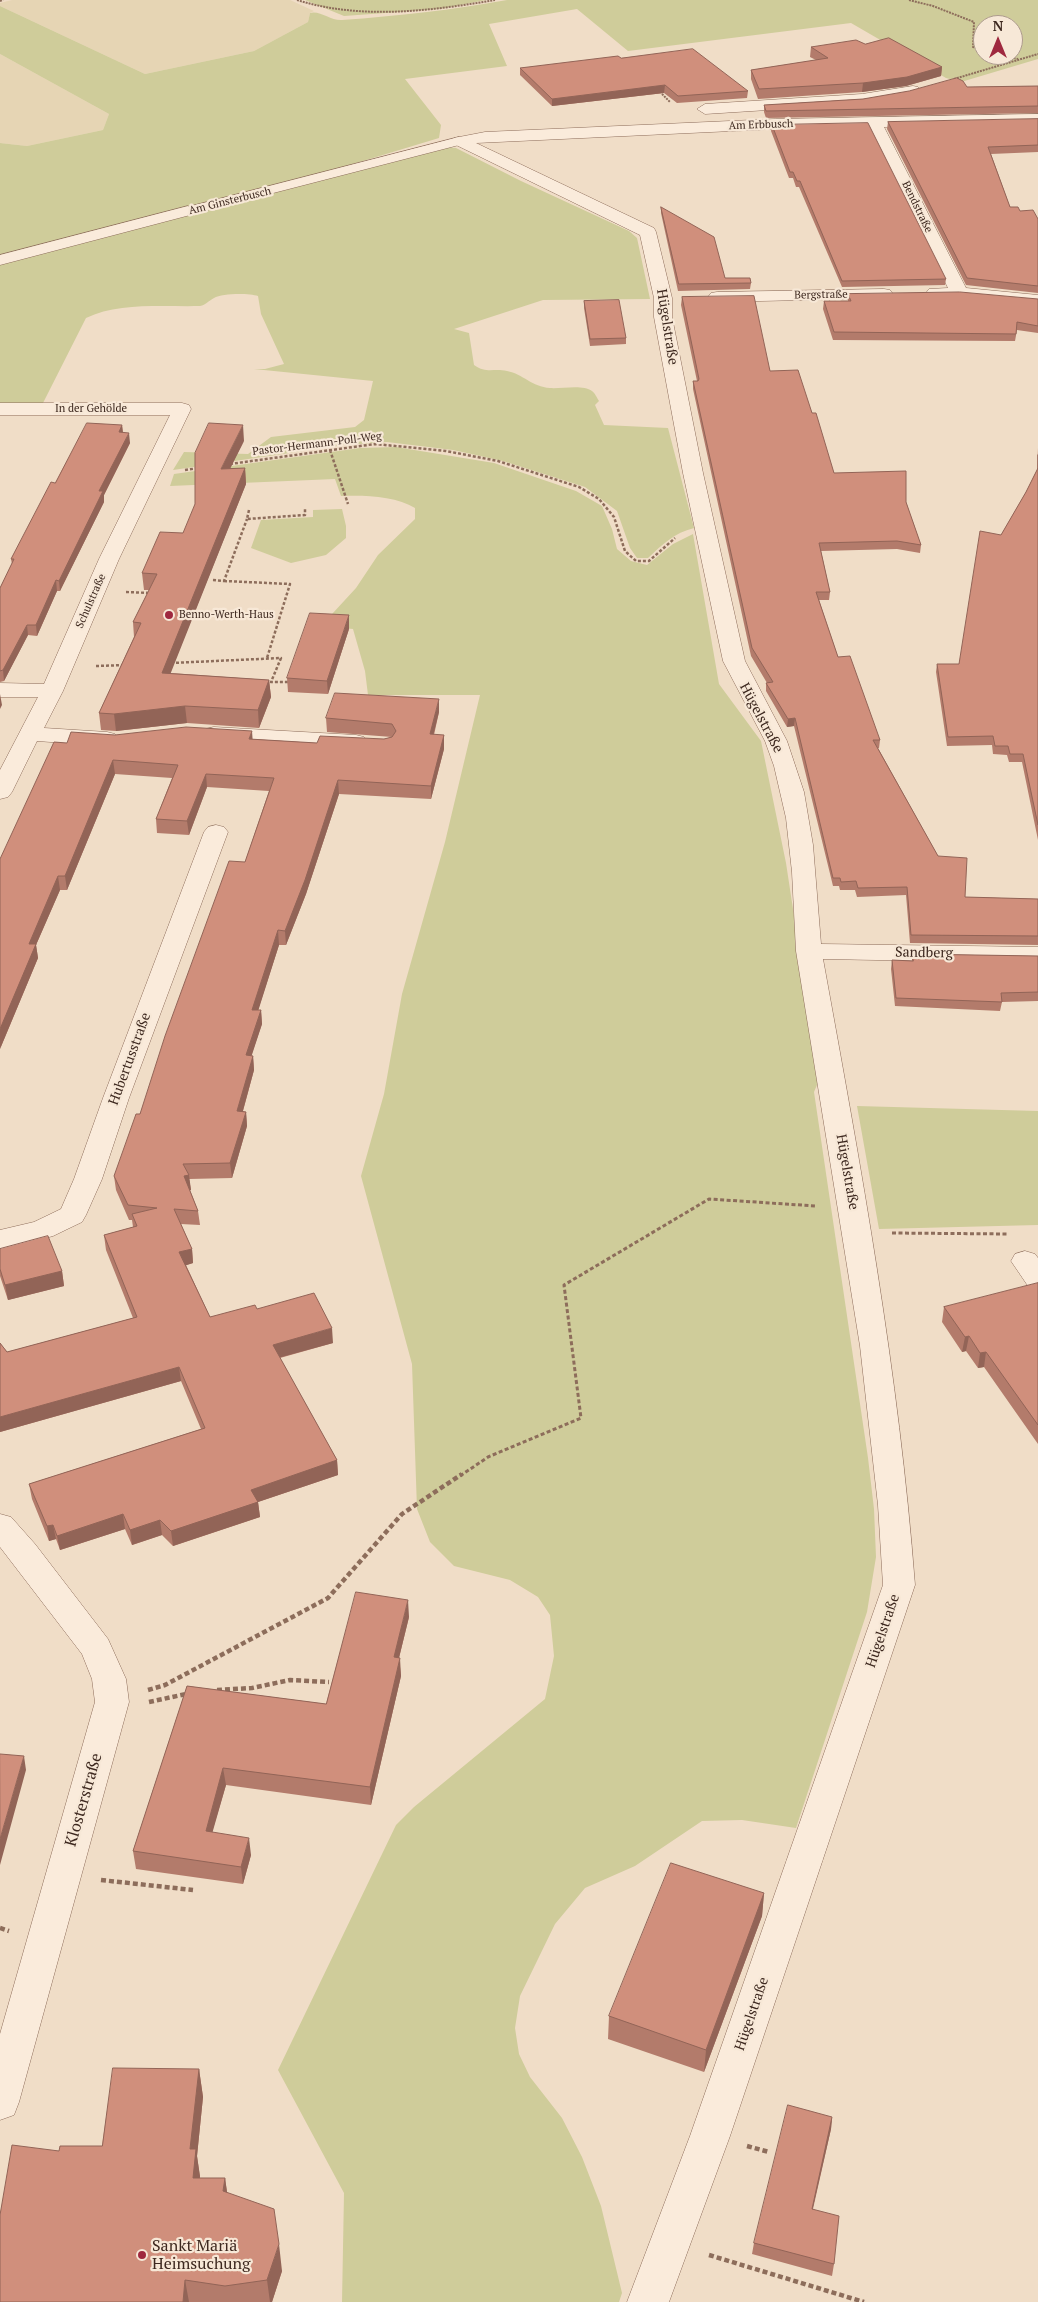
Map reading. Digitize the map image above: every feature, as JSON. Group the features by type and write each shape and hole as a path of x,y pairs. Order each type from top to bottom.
{"street":[{"name":"Am Erbbusch","path":"688,110 862,99 908,92 953,79"},
{"name":"Am Erbbusch","path":"459,141 485,137 874,121 1038,119"},
{"path":"485,137 481,130 486,127 537,120"},
{"name":"Bendstraße","path":"874,121 959,292"},
{"name":"Hügelstraße","path":"459,141 648,232 673,298 664,317 685,434 734,661 741,681 775,739 782,757 798,823 807,903 809,951 857,1222 896,1518 899,1585 710,2136 648,2302"},
{"name":"Am Ginsterbusch","path":"0,260 188,211"},
{"name":"Bergstraße","path":"701,298 959,292 1038,300"},
{"name":"In der Gehölde","path":"0,409 182,409"},
{"name":"Schulstraße","path":"0,792 52,691 109,559 182,409"},
{"path":"0,690 52,691"},
{"path":"340,740 349,720"},
{"path":"196,733 376,743"},
{"path":"31,734 125,739"},
{"name":"Hubertusstraße","path":"0,1240 43,1229 72,1215 88,1179 116,1098 216,832"},
{"name":"Sandberg","path":"809,951 1038,955"},
{"name":"Klosterstraße","path":"0,1526 24,1553 96,1648 109,1679 111,1707 0,2102"}],"lane":[{"name":"Am Ginsterbusch","path":"188,211 459,141"}],"path":[{"path":"297,0 311,6 331,9 409,11 426,11 495,0"},
{"path":"909,0 933,6 973,22"},
{"path":"1023,59 1038,54"},
{"path":"953,79 1002,65"},
{"name":"Pastor-Hermann-Poll-Weg","path":"224,465 375,444 446,451 498,461 579,487 599,499 614,517 625,551 636,561 649,560"},
{"path":"330,450 348,504"},
{"path":"152,471 175,472 204,468"},
{"path":"247,519 305,515 305,509"},
{"path":"224,581 249,510"},
{"path":"213,580 290,584 267,658"},
{"path":"162,663 281,658 271,682 292,682"},
{"path":"123,665 133,664"},
{"path":"111,1707 164,1685 328,1598 402,1514 488,1457 581,1418 564,1285 708,1199 801,1203 857,1222 1012,1234"},
{"path":"213,1691 252,1688 290,1680 329,1682"},
{"path":"111,1707 194,1692"},
{"path":"63,1876 193,1890"},
{"path":"670,2243 864,2302"}],"shaded area":[{"path":"12,0 290,0 314,11 310,13 308,22 254,51 145,74 0,6 0,3"},
{"path":"305,0 486,0 440,9 344,16"},
{"path":"507,0 1038,0 1038,59 1023,63 1023,15 973,15 973,65 1018,65 961,82 946,78 851,23 628,51 577,9 489,24 507,66 405,79 441,125 439,138 264,191 0,258 0,143 27,146 103,130 109,114 0,54 0,6 145,74 254,51 308,22 310,13 314,12 342,20 425,12"},
{"path":"0,54 109,114 103,130 27,146 0,143"},
{"path":"446,147 456,148 521,181 629,231 637,238 650,299 543,300 454,329 469,333 474,365 479,368 513,373 544,387 578,387 588,389 594,393 599,401 595,405 604,425 668,428 694,528 675,536 648,558 637,558 630,548 617,511 585,487 503,461 453,450 387,442 344,445 173,470 184,452 248,454 271,437 355,427 364,420 373,381 254,369 265,369 284,364 261,314 258,296 254,295 229,294 218,296 200,306 127,307 86,318 43,403 0,403 0,262"},
{"path":"396,447 494,463 576,491 602,506 612,529 617,549 631,561 647,565 673,544 693,534 719,684 761,741 786,863 819,1080 814,1092 868,1458 874,1509 876,1557 867,1612 796,1828 742,1820 702,1821 635,1866 585,1888 555,1924 520,1996 515,2028 519,2054 530,2077 562,2118 582,2157 601,2206 622,2293 619,2302 342,2302 344,2193 278,2070 396,1825 414,1807 545,1699 554,1656 550,1615 538,1597 510,1580 454,1566 430,1542 417,1509 412,1364 361,1176 384,1094 402,994 445,842 480,695 368,695 365,671 353,629 321,626 356,588 378,555 415,519 415,508 389,499 370,496 341,496 335,479 170,486 174,474 360,448"},
{"path":"342,509 346,526 346,538 326,555 291,563 251,548 261,520 313,517 313,510"},
{"path":"857,1106 1038,1111 1038,1225 879,1229"}],"building":[{"path":"889,38 942,67 907,77 863,83 759,89 751,70 828,58 811,47 856,40 865,44"},
{"path":"693,49 748,91 678,96 665,85 552,99 520,68 618,56 621,58"},
{"path":"957,78 963,81 967,87 1038,86 1038,106 766,111 764,105 863,99 909,91"},
{"path":"1038,119 1038,145 988,147 1010,207 1018,207 1020,211 1033,210 1038,219 1038,286 967,278 888,122"},
{"path":"868,123 946,279 842,281 800,181 797,181 793,172 790,172 772,125"},
{"path":"661,207 714,237 725,278 750,278 751,283 679,284"},
{"path":"960,292 1038,299 1038,326 1017,322 1016,334 834,332 824,301 851,301 848,294"},
{"path":"754,296 770,371 798,370 812,413 816,413 834,473 906,471 906,502 921,545 897,541 819,543 830,592 816,592 838,657 850,656 880,740 873,740 938,856 967,858 965,897 1038,899 1038,936 911,935 907,887 858,888 856,881 841,882 840,878 833,878 795,718 788,719 766,683 773,682 752,648 693,381 698,381 699,379 682,297"},
{"path":"619,300 626,338 590,339 584,301"},
{"path":"87,423 122,425 119,432 129,433 99,491 103,491 59,581 56,580 36,625 27,625 3,670 0,671 0,588 14,559 11,559 51,482 55,483"},
{"path":"209,423 243,425 221,469 245,468 162,673 269,680 258,710 185,706 114,714 99,713 141,623 133,622 157,574 142,573 160,532 183,533 195,504 195,453"},
{"path":"1038,468 1038,825 1023,754 1010,754 1008,746 995,746 993,736 948,737 937,664 959,664 980,531 1001,535"},
{"path":"310,613 349,615 327,681 287,678"},
{"path":"335,693 439,699 430,734 444,735 431,786 338,780 305,880 285,931 278,930 252,1010 261,1010 246,1055 253,1056 237,1111 246,1112 230,1163 183,1164 189,1175 184,1176 198,1211 174,1209 192,1249 179,1252 210,1317 255,1305 257,1309 314,1293 332,1328 273,1345 337,1460 251,1490 258,1502 171,1531 160,1520 130,1530 123,1514 57,1536 53,1525 47,1526 29,1484 205,1428 179,1367 0,1417 0,1343 7,1352 137,1317 104,1235 137,1226 132,1214 157,1208 128,1205 114,1176 136,1114 140,1114 165,1036 229,861 245,862 274,778 206,774 187,821 156,819 178,765 113,760 65,876 58,876 29,944 36,944 0,1029 0,859 54,742 67,743 71,732 115,735 186,727 252,731 249,739 317,743 320,736 384,739 392,737 396,731 392,724 326,718"},
{"path":"912,954 1038,956 1038,992 1001,993 1002,1002 896,998 892,960 913,961"},
{"path":"48,1236 62,1271 5,1285 0,1269 0,1249"},
{"path":"1038,1283 1038,1425 986,1352 980,1353 969,1336 965,1337 944,1307"},
{"path":"356,1592 408,1600 394,1657 400,1658 370,1787 223,1768 206,1831 249,1838 241,1867 133,1851 187,1686 326,1704"},
{"path":"0,1754 24,1756 0,1839"},
{"path":"671,1863 764,1893 706,2050 609,2016"},
{"path":"113,2068 199,2069 190,2149 196,2149 193,2178 225,2178 223,2191 274,2209 279,2244 267,2280 225,2286 185,2280 183,2302 0,2302 0,2215 12,2145 59,2151 60,2146 102,2146"},
{"path":"788,2105 832,2117 812,2209 839,2216 834,2264 754,2243"}],"place":[{"name":"Benno-Werth-Haus","path":"169,615"},
{"name":"Sankt Mariä Heimsuchung","path":"142,2255"}]}
